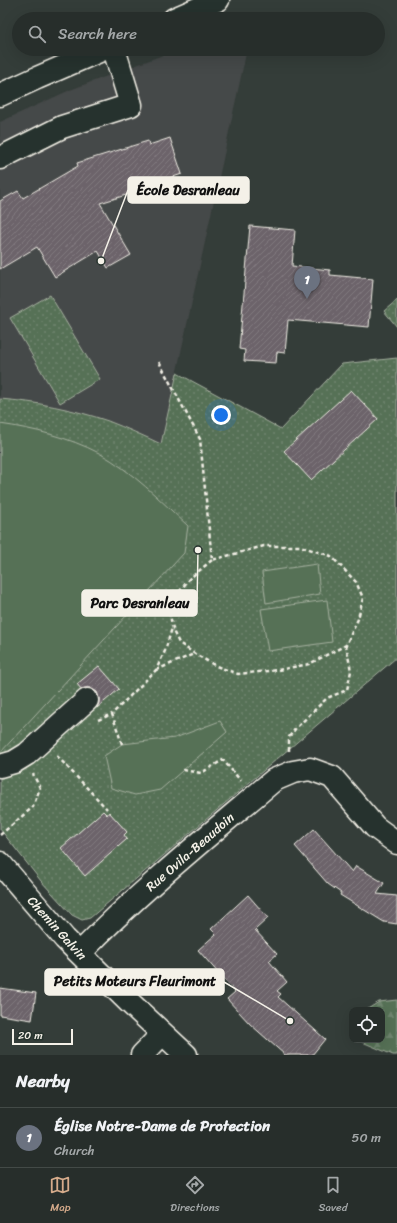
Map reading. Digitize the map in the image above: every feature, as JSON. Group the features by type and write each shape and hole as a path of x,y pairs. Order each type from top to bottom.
{"street":[{"path":"190,12 218,0"},
{"path":"0,95 88,56"},
{"path":"0,158 62,127 131,105 116,56"},
{"path":"0,766 14,762 27,754 87,700"},
{"path":"301,770 332,777 375,827 397,844"},
{"name":"Rue Ovila-Beaudoin","path":"80,953 164,873 274,780 301,770"},
{"name":"Chemin Galvin","path":"0,864 65,939 162,1034 186,1055"},
{"path":"142,1055 162,1034"}],"path":[{"path":"159,362 200,439 212,560"},
{"path":"301,770 289,754 289,737 296,728 327,698 347,690 350,671 346,645 358,619 363,598 356,582 332,556 300,546 264,546 212,560 189,579 168,607 172,628 179,643 216,666 238,674 278,670 309,664 346,645"},
{"path":"95,721 112,714 156,670 165,651 172,628"},
{"path":"156,670 195,654"},
{"path":"112,714 122,744"},
{"path":"54,753 107,809"},
{"path":"183,770 201,773 222,760 232,770"},
{"path":"0,835 33,807 40,788 31,768"}],"shaded area":[{"path":"160,56 245,56 161,444 108,421 80,413 52,406 0,399 0,122 70,90"}],"green space":[{"path":"50,295 100,379 60,403 10,318"},
{"path":"397,300 397,327 384,311"},
{"path":"397,358 397,657 90,918 82,920 72,915 41,881 0,829 0,399 41,404 82,413 108,421 161,444 177,373 281,429 342,364"},
{"path":"0,424 51,434 75,442 99,453 123,468 134,477 188,526 184,553 0,753"},
{"path":"317,564 320,594 266,603 262,572"},
{"path":"327,600 332,642 268,651 261,609"},
{"path":"220,721 227,732 160,790 135,795 111,788 104,756 122,744 175,738"},
{"path":"397,1000 397,1055 393,1055 365,1043 385,1043 385,1007 371,1007 379,1002"}],"building":[{"path":"170,138 182,174 161,181 162,184 100,203 131,255 108,268 98,251 55,277 37,247 0,269 0,201 18,191 23,198 78,166 77,163 148,141 149,145"},
{"path":"250,226 295,230 292,266 330,270 330,275 373,279 369,327 288,320 285,353 277,352 276,363 244,361 245,350 239,349"},
{"path":"351,390 378,419 311,480 284,451"},
{"path":"99,666 119,689 97,708 99,698 97,692 90,688 81,689 77,684"},
{"path":"103,811 107,815 109,812 127,832 124,835 127,839 85,876 61,848"},
{"path":"314,829 352,872 356,866 384,883 377,894 397,896 397,924 384,922 340,895 341,893 328,884 295,846"},
{"path":"248,895 268,918 255,930 277,954 269,961 287,982 277,991 281,994 278,997 325,1039 312,1055 285,1055 250,1024 227,999 235,992 198,950 216,934 211,929"},
{"path":"0,988 36,993 32,1020 0,1015"}],"place":[{"name":"École Desranleau","path":"101,261"},
{"name":"Église Notre-Dame de Protection","path":"307,299"},
{"name":"Parc Desranleau","path":"198,550"},
{"name":"Petits Moteurs Fleurimont","path":"290,1021"}]}
